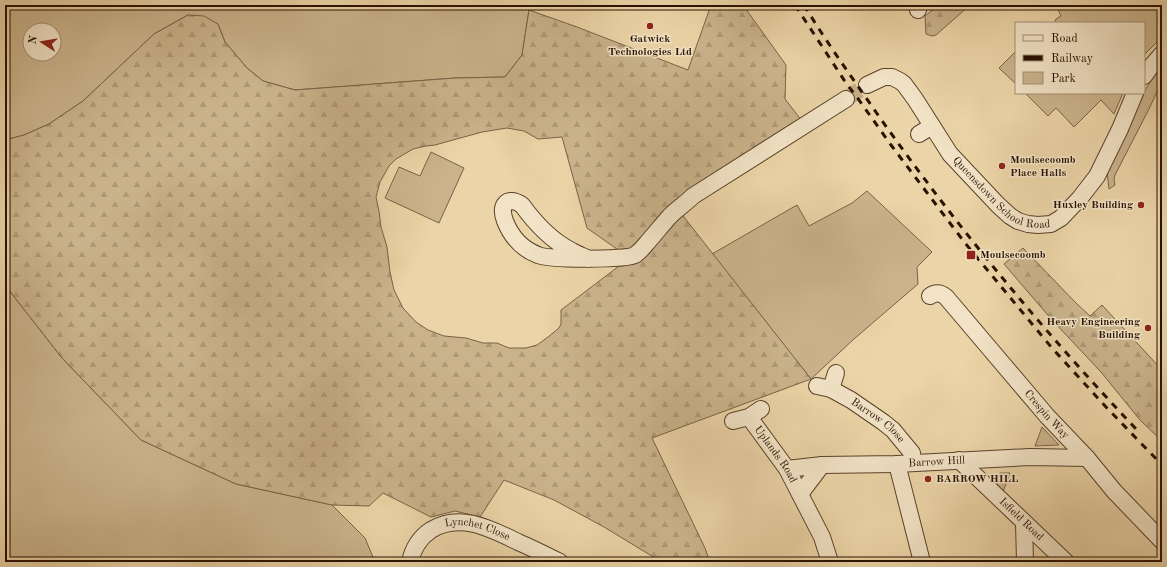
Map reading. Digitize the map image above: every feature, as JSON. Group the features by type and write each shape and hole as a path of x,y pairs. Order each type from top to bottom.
{"street":[{"path":"1145,75 1162,54"},
{"name":"Queensdown School Road","path":"867,85 884,77 892,77 904,84 915,99 925,130 1010,216 1025,223 1038,225 1050,224 1057,221 1070,210 1097,176 1120,129 1135,94"},
{"path":"589,259 574,252 554,239 542,229 522,205 510,201 503,207 503,215 509,229 519,243 529,251 544,257 589,259 635,255 671,215 694,196 846,99"},
{"name":"Crespin Way","path":"930,296 940,293 946,297 1047,416 1087,458 1114,491 1162,541"},
{"name":"Barrow Close","path":"836,373 824,387 851,400 883,422 893,430 912,453 905,463 922,562"},
{"name":"Uplands Road","path":"733,421 755,413 822,537 830,562"},
{"name":"Barrow Hill","path":"787,470 822,465 1030,457 1087,458"},
{"name":"Isfield Road","path":"959,460 1062,558"},
{"name":"Uplands Road","path":"800,494 822,465"},
{"name":"Lynchet Close","path":"410,562 412,552 423,535 446,523 460,522 472,523 486,527 560,562"},
{"path":"1024,522 1026,562"},
{"path":"1026,562 1033,555 1048,550 1062,558"}],"green space":[{"path":"5,5 528,5 529,10 522,55 505,77 455,78 295,90 263,81 247,68 225,42 218,24 188,15 154,34 83,101 49,124 24,135 5,140"},
{"path":"711,5 743,5 786,65 785,99 802,121 673,203 811,379 652,438 705,548 710,562 660,562 604,527 554,500 504,480 480,517 455,511 431,517 383,493 369,506 332,505 236,484 141,440 62,358 5,285 5,140 24,135 49,124 83,101 154,34 188,15 204,16 218,24 225,42 247,68 263,81 295,90 455,78 505,77 522,55 529,10 688,70","holes":["507,128 524,131 538,139 562,137 587,228 624,254 627,260 561,310 561,324 559,328 537,345 526,348 509,348 497,343 483,343 466,338 444,336 428,330 416,322 403,308 394,290 387,247 381,227 376,197 380,182 389,166 396,159 413,149 435,145 482,132"]},
{"path":"935,5 970,5 936,35 932,36 926,34 925,16 934,9"},
{"path":"1056,5 1162,5 1162,37 1145,54 1145,22 1054,22 1061,16"},
{"path":"1015,52 1015,83 999,68"},
{"path":"1162,64 1162,81 1115,175 1115,185 1109,189 1107,172 1147,87"},
{"path":"1026,94 1123,94 1114,114 1101,100 1074,127 1056,108 1048,116"},
{"path":"431,152 464,168 439,223 385,198 399,167 420,176"},
{"path":"867,191 932,252 917,267 918,284 854,339 811,379 712,254 797,205 809,226 852,203"},
{"path":"1023,248 1090,316 1102,305 1162,370 1162,441 1140,420 1101,372 1052,320 1004,264"},
{"path":"5,285 62,358 141,440 236,484 332,505 365,538 375,562 5,562"},
{"path":"1042,427 1059,445 1035,446"},
{"path":"1000,473 1010,473 1003,492 997,483 997,478"}],"tunnel":[{"path":"846,99 867,85"}],"railway":[{"path":"795,5 846,83 965,243 1052,348 1162,465"},
{"path":"804,5 878,115 970,238 1035,317 1138,431"}],"place":[{"name":"Gatwick Technologies Ltd","path":"650,26"},
{"name":"Moulsecoomb Place Halls","path":"1002,166"},
{"name":"Huxley Building","path":"1141,205"},
{"name":"Moulsecoomb","path":"971,255"},
{"name":"Heavy Engineering Building","path":"1148,328"},
{"name":"BARROW HILL","path":"928,479"}]}
